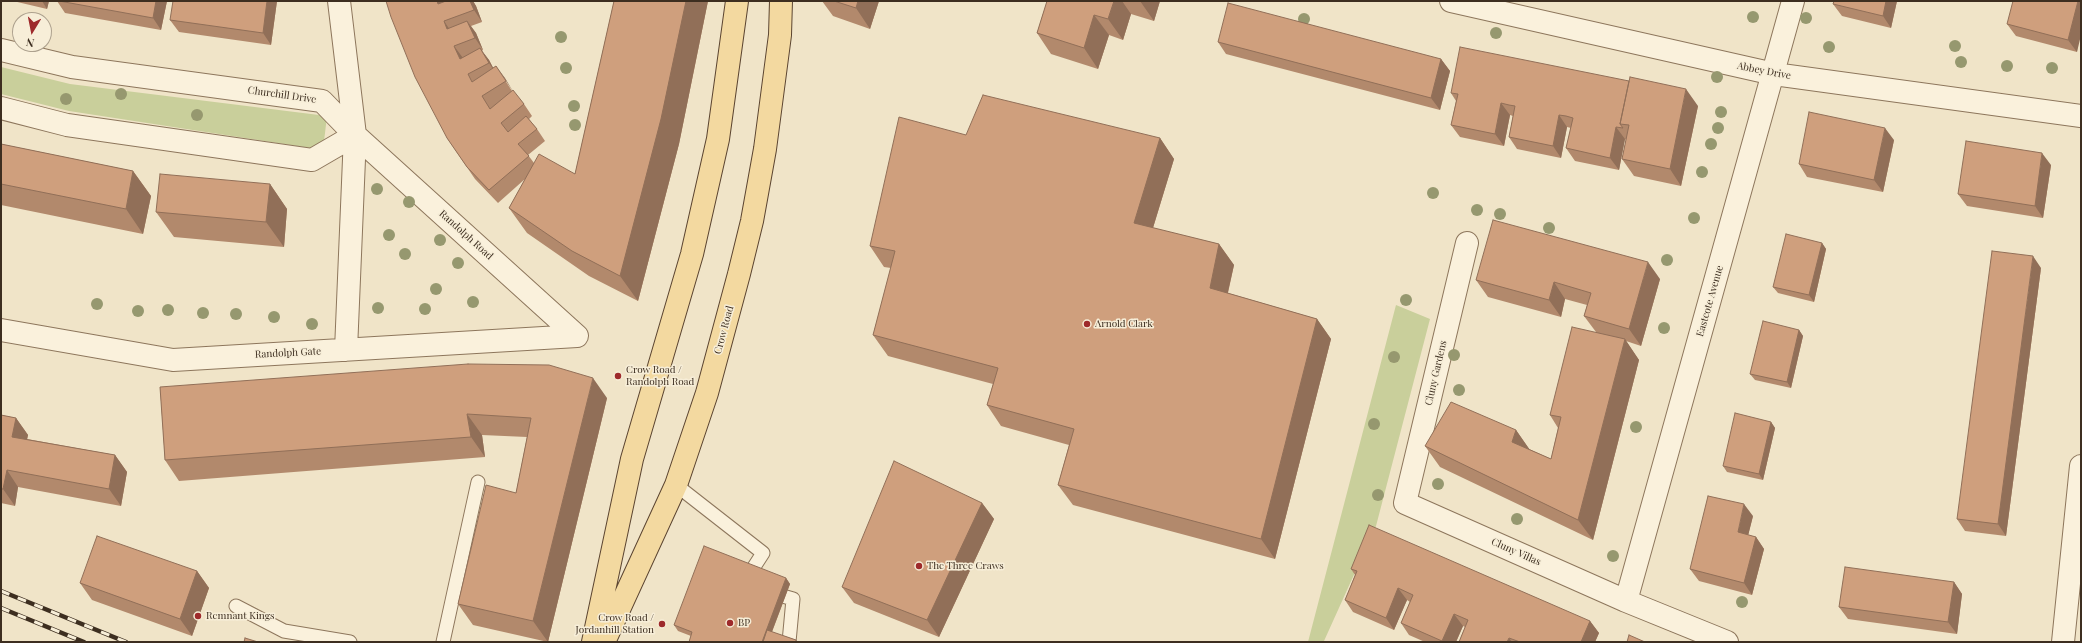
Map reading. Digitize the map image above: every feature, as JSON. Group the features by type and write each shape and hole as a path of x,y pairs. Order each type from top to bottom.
{"main road":[{"path":"593,642 632,459 692,254 718,139 737,1"},
{"name":"Crow Road","path":"604,642 676,485 707,393 752,221 765,149 780,35 781,1"}],"street":[{"path":"340,1 355,135 346,350"},
{"name":"Abbey Drive","path":"1451,1 1774,74 2081,116"},
{"name":"Eastcote Avenue","path":"1626,601 1774,74 1793,1"},
{"name":"Churchill Drive","path":"1,50 72,67 322,101 355,135"},
{"path":"1,108 67,125 312,160 355,135"},
{"name":"Randolph Road","path":"355,135 577,336"},
{"name":"Cluny Gardens","path":"1405,503 1467,243"},
{"name":"Randolph Gate","path":"1,330 173,360 577,336"},
{"path":"2063,642 2081,466"},
{"name":"Cluny Villas","path":"1405,503 1626,601 1727,642"}],"lane":[{"path":"443,642 478,482"},
{"path":"676,485 763,553 752,570"},
{"path":"758,589 793,599 789,642"},
{"path":"236,606 284,631 350,642"}],"green space":[{"path":"1,67 70,84 327,116 323,150 69,111 1,94"},
{"path":"1396,305 1430,319 1376,526 1324,641 1326,642 1308,642"}],"building":[{"path":"59,1 156,1 153,18"},
{"path":"173,1 267,1 263,33 170,20"},
{"path":"386,1 437,1 438,4 446,1 470,1 474,10 444,21 447,29 467,21 475,38 454,46 460,59 480,48 489,63 468,74 472,82 496,66 506,81 482,96 490,109 513,90 524,104 501,123 508,132 526,116 537,129 518,144 529,156 489,190 467,167 447,138 415,77"},
{"path":"614,1 686,1 661,119 620,276 572,251 509,208 539,154 575,174"},
{"path":"834,1 858,1 856,8"},
{"path":"1047,1 1114,1 1108,19 1094,15 1084,48 1037,33"},
{"path":"1834,1 1886,1 1883,16 1833,4"},
{"path":"2013,1 2078,1 2068,40 2007,24"},
{"path":"1228,3 1441,59 1431,98 1218,42"},
{"path":"1460,47 1629,81 1620,124 1623,128 1616,127 1610,158 1566,148 1573,118 1566,116 1559,115 1553,146 1509,137 1515,106 1501,103 1495,134 1451,125 1458,94 1451,93"},
{"path":"1630,77 1686,89 1670,169 1622,159 1629,125 1620,124"},
{"name":"Arnold Clark","path":"983,95 1160,138 1134,223 1219,244 1210,288 1317,319 1261,539 1058,485 1074,429 987,405 998,368 873,335 895,251 870,246 899,117 966,135"},
{"path":"1809,112 1885,128 1874,180 1799,164"},
{"path":"1966,141 2042,153 2035,206 1958,194"},
{"path":"1,144 133,171 126,209 1,184"},
{"path":"160,174 270,184 266,222 156,212"},
{"path":"1493,220 1648,262 1629,329 1584,316 1591,293 1554,282 1549,300 1476,280"},
{"path":"1786,234 1822,243 1809,295 1773,287"},
{"path":"1992,251 2033,256 1998,524 1957,519"},
{"path":"1763,321 1799,330 1787,382 1750,374"},
{"path":"1572,327 1625,339 1578,520 1425,446 1451,402 1516,430 1512,442 1551,459 1561,417 1550,415"},
{"path":"468,364 549,365 593,378 533,621 458,604 486,485 516,493 531,418 467,414 471,437 165,460 160,387"},
{"path":"1735,413 1771,422 1759,474 1723,466"},
{"path":"1,415 16,418 12,437 115,455 109,489 7,470 3,489 1,489"},
{"path":"894,461 982,503 927,620 842,587"},
{"path":"1708,496 1744,504 1738,532 1756,537 1744,583 1690,569"},
{"path":"1369,525 1590,621 1581,642 1520,642 1509,638 1507,642 1459,642 1468,620 1454,614 1442,641 1401,623 1413,595 1398,588 1386,618 1345,600 1357,571 1351,569"},
{"path":"97,536 197,571 180,619 80,583"},
{"path":"704,546 786,578 762,642 689,642 692,632 674,625"},
{"path":"1845,567 1954,582 1948,622 1839,607"},
{"path":"767,630 796,640 796,642 763,642"},
{"path":"1629,635 1645,642 1627,642"},
{"path":"245,638 258,642 244,642"}],"railway":[{"path":"1,591 126,642"},
{"path":"1,608 84,642"}],"place":[{"name":"Arnold Clark","path":"1087,324"},
{"name":"Crow Road / Randolph Road","path":"618,376"},
{"name":"The Three Craws","path":"919,566"},
{"name":"Remnant Kings","path":"198,616"},
{"name":"BP","path":"730,623"},
{"name":"Crow Road / Jordanhill Station","path":"662,624"}]}
